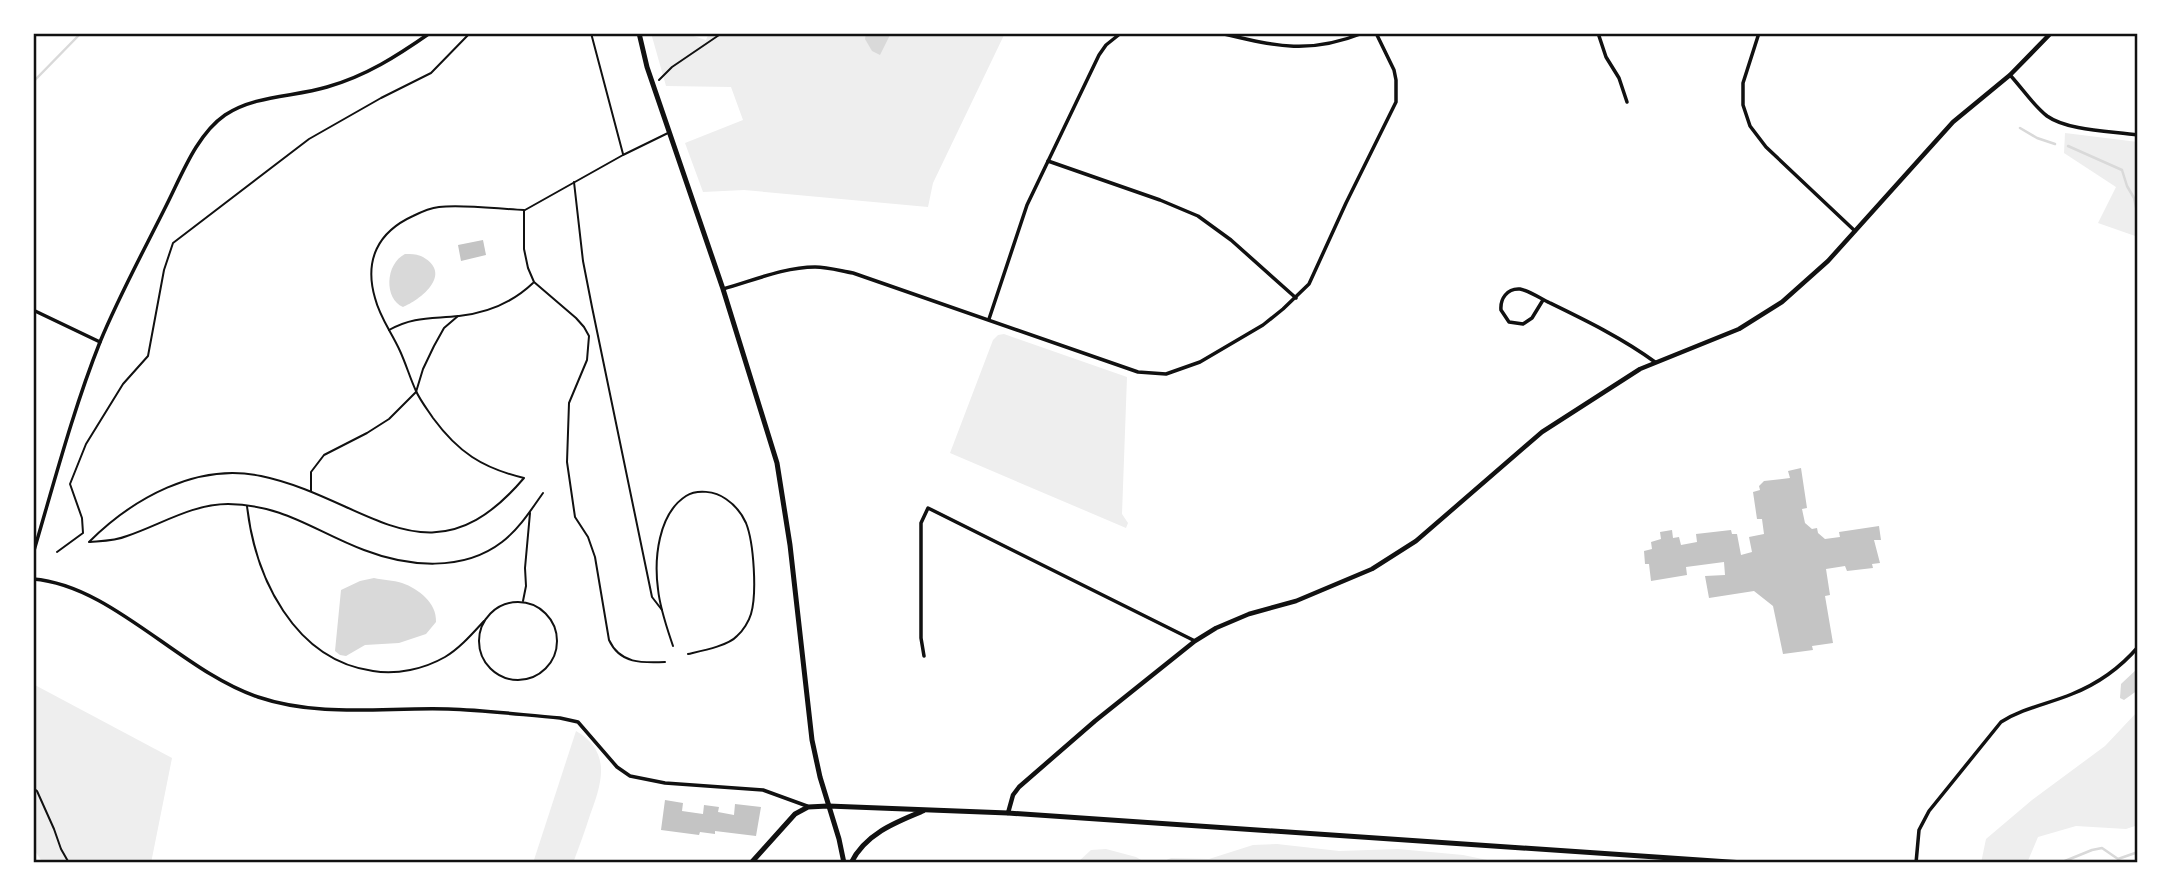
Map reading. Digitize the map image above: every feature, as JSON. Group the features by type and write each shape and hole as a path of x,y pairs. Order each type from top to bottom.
{"main road":[{"path":"639,33 653,85 723,289 769,436 783,495 812,740 844,863"},
{"path":"751,863 796,814 808,807 828,806 1007,813 1744,863"},
{"path":"851,863 863,846 883,829 927,809"}],"street":[{"path":"33,554 82,390 100,342 198,144 223,117 237,108 349,80 376,69 430,33"},
{"path":"989,319 1018,228 1078,96 1099,55 1106,45 1121,33"},
{"path":"1220,33 1301,47 1328,44 1363,33"},
{"path":"723,289 793,270 828,268 853,273 1127,368 1156,375 1178,371 1219,352 1263,325 1296,298 1313,278 1346,203 1396,102 1394,70 1376,33"},
{"path":"1598,33 1627,102"},
{"path":"1759,33 1743,83 1743,105 1749,126 1775,156 1856,231"},
{"path":"1007,813 1019,787 1095,721 1195,641 1216,628 1249,614 1296,601 1372,569 1416,541 1542,432 1626,378 1655,362 1710,342 1756,320 1792,294 1856,231 1953,122 2010,75 2051,33"},
{"path":"2010,75 2040,110 2056,121 2138,135"},
{"path":"1048,161 1198,216 1231,240 1296,298"},
{"path":"1543,300 1532,318 1523,324 1509,322 1501,310 1504,296 1512,290 1523,290 1616,336 1655,362"},
{"path":"33,310 100,342"},
{"path":"924,656 921,638 920,523 929,508 1195,641"},
{"path":"33,579 66,586 112,607 179,654 258,697 316,709 448,709 560,718 578,722 617,767 630,776 665,783 763,790 808,807"},
{"path":"1916,863 1919,830 1929,811 2001,722 2015,713 2072,694 2103,679 2138,647"}],"lane":[{"path":"591,33 623,155"},
{"path":"543,493 530,512 504,540 492,549 460,561 424,564 382,556 306,522 262,507 226,504 207,506 179,515 124,538 89,542 109,522 146,498 167,487 213,475 259,475 311,492 377,521 422,532 442,532 465,526 488,514 524,478 505,473 466,454 443,431 416,392 375,299 372,263 379,244 388,231 400,222 438,207 524,210 623,155 670,133"},
{"path":"574,182 583,261 612,414 652,597 662,610"},
{"path":"524,210 524,248 534,282 576,318 589,336 587,360 569,403 566,462 575,517 588,537 595,557 609,640 616,652 627,660 665,662"},
{"path":"388,330 419,318 458,316 489,310 511,301 534,282"},
{"path":"311,492 312,471 324,454 389,419 416,392 434,346 444,328 458,316"},
{"path":"673,646 657,588 661,533 668,515 680,500 691,493 710,492 724,497 736,507 746,524 752,553 754,585 751,614 736,639 688,654"},
{"path":"247,506 252,540 259,562 278,602 291,623 306,639 338,662 382,673 406,671 445,656 463,643 494,610 503,605 522,603 545,613 552,623 556,635 556,648 552,659 535,677 510,680 498,676 482,657 479,645 484,621"},
{"path":"522,603 526,586 530,512"}],"path":[{"path":"57,552 83,533 82,518 70,484 86,444 123,384 148,356 164,271 173,243 309,139 431,73 470,33"},
{"path":"653,85 672,67 722,33"},
{"path":"33,788 37,791 69,863"}],"shaded area":[{"path":"651,33 684,33 706,40 709,33 1005,33 933,183 928,207 744,190 703,192 685,143 743,120 731,87 666,86"},
{"path":"866,33 891,33 880,55 872,51 865,39"},
{"path":"2065,133 2138,142 2138,237 2098,223 2116,187 2064,153"},
{"path":"405,254 423,257 433,266 435,273 430,287 403,307 392,297 389,281 394,265"},
{"path":"1004,334 1127,377 1122,514 1128,523 1126,528 950,453 993,340"},
{"path":"374,578 402,583 415,589 434,609 436,622 426,634 399,643 365,645 346,656 340,655 335,651 341,590"},
{"path":"2138,668 2138,690 2124,700 2120,698 2121,684"},
{"path":"33,684 172,758 151,863 43,863 33,848"},
{"path":"2138,711 2138,825 2126,829 2076,826 2038,837 2027,863 1981,863 1986,839 2032,800 2105,746"},
{"path":"576,731 595,748 599,758 601,769 598,791 573,863 533,863"},
{"path":"1277,844 1339,851 1398,849 1463,855 1492,861 1519,859 1583,863 1160,863 1171,858 1209,859 1253,845"},
{"path":"1106,849 1136,857 1146,863 1077,863 1091,850"}],"building":[{"path":"483,240 486,255 461,261 458,245"},
{"path":"1801,468 1807,508 1802,509 1805,523 1812,529 1817,528 1818,533 1825,539 1840,537 1839,532 1879,526 1881,540 1874,540 1880,563 1872,564 1873,568 1847,571 1845,566 1826,569 1830,595 1825,596 1833,643 1812,646 1813,650 1783,654 1773,606 1754,591 1709,598 1705,576 1725,575 1724,562 1686,567 1687,575 1651,581 1644,551 1652,549 1651,542 1661,539 1660,532 1672,530 1673,538 1679,537 1681,545 1697,542 1696,534 1731,530 1732,534 1737,534 1741,555 1752,552 1749,537 1764,534 1762,519 1757,519 1753,492 1760,490 1759,486 1764,481 1790,478 1788,471"},
{"path":"665,800 683,803 682,811 703,814 704,805 719,807 718,812 734,815 735,804 761,807 756,836 715,831 715,834 700,832 699,835 661,830"}],"waterway":[{"path":"33,82 81,33"},
{"path":"2020,128 2055,144"},
{"path":"2068,146 2122,170 2134,198 2138,216"},
{"path":"2060,863 2102,848 2118,859 2138,852"}]}
